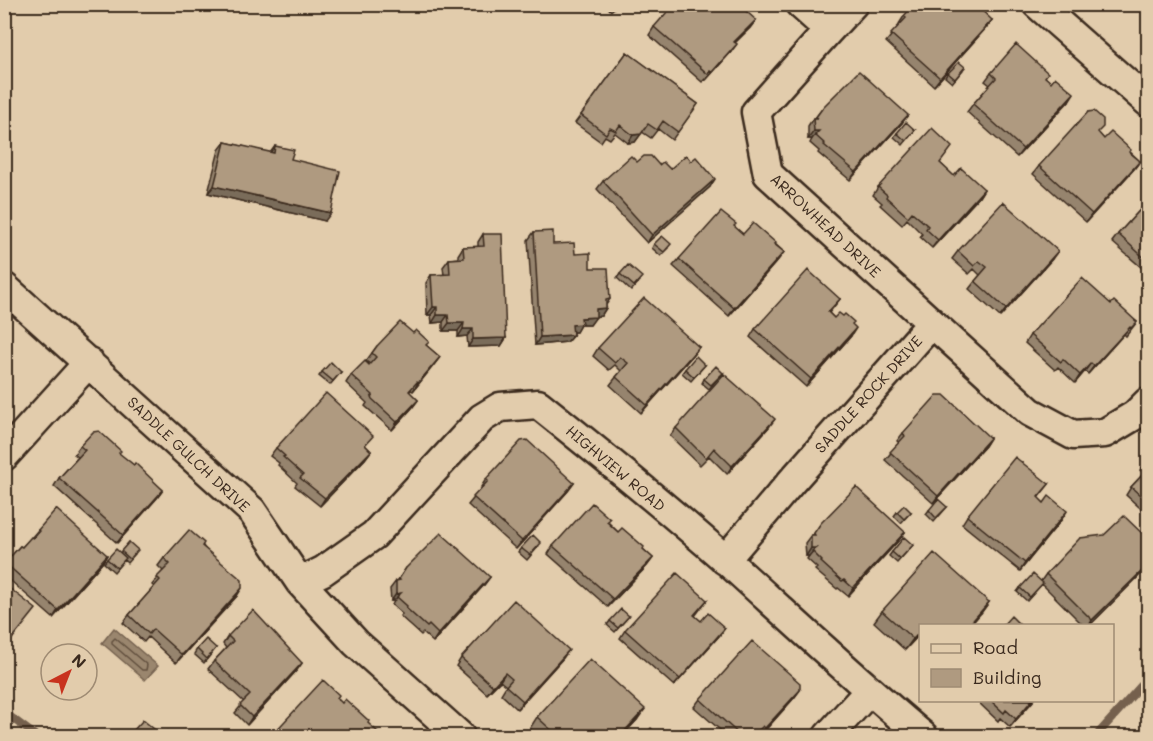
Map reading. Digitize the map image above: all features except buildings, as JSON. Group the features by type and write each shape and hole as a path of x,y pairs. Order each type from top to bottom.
{"street":[{"path":"800,4 829,30 853,4"},
{"path":"1037,4 1149,102"},
{"name":"ARROWHEAD DRIVE","path":"829,30 756,112 768,174 932,323"},
{"name":"SADDLE GULCH DRIVE","path":"4,287 252,511 300,582 356,643 460,736"},
{"name":"SADDLE ROCK DRIVE","path":"725,560 880,379 932,323 1030,412 1073,435 1105,433 1135,415 1149,402"},
{"path":"4,456 89,362"},
{"name":"HIGHVIEW ROAD","path":"300,582 323,571 374,535 482,417 500,407 538,404 604,456 725,560 869,691 923,736"},
{"path":"828,736 869,691"}],"water":[{"path":"114,628 158,666 145,680 102,643"}],"waterway":[{"path":"1096,736 1148,678"},
{"path":"4,712 36,736"}]}
